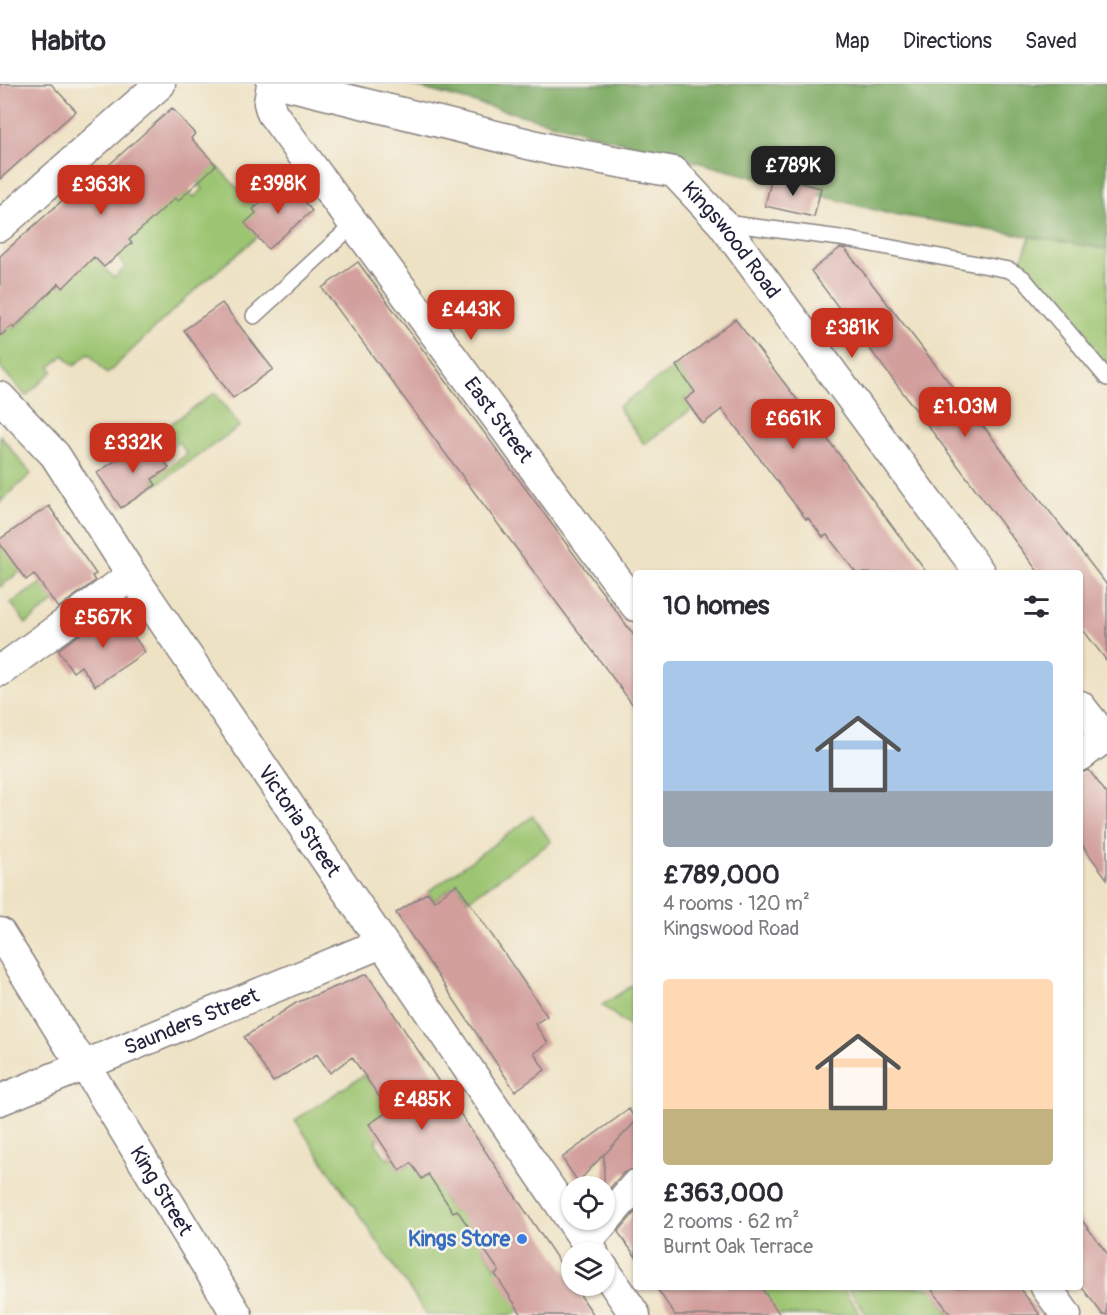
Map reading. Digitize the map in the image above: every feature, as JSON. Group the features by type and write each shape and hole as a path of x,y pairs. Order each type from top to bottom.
{"street":[{"path":"0,226 160,84"},
{"name":"East Street","path":"272,84 269,103 272,112 633,602"},
{"name":"Kingswood Road","path":"284,84 553,150 675,172 722,223 978,570"},
{"name":"Victoria Street","path":"0,397 55,455 132,574 587,1242"},
{"path":"0,671 132,574"},
{"path":"1083,709 1106,739 1083,754"},
{"name":"King Street","path":"0,933 69,1045 86,1067 237,1315"},
{"name":"Saunders Street","path":"0,1100 86,1067 382,943"},
{"path":"594,1242 633,1189"},
{"path":"615,1285 635,1315"},
{"path":"1048,1290 1066,1315"}],"lane":[{"path":"722,223 840,238 1010,270 1023,278 1107,378"},
{"path":"254,316 354,224"}],"green space":[{"path":"405,84 1107,84 1107,249 886,213"},
{"path":"216,165 255,207 257,237 187,297 107,374 89,353 74,366 64,355 50,367 53,371 26,396 0,367 0,336 7,330 9,322 14,328 42,303 27,286 53,280 63,287 91,254 114,278 126,267 116,256 131,243 129,239 148,205 188,191 194,197 203,189 193,177"},
{"path":"1034,227 1107,244 1107,367 1019,266"},
{"path":"676,366 685,377 719,373 685,400 692,409 644,444 618,407"},
{"path":"215,393 240,426 156,485 152,479 187,454 179,442 157,457 154,452 157,449 153,443 134,455 131,451"},
{"path":"0,435 31,474 0,502"},
{"path":"0,544 28,565 0,587"},
{"path":"52,576 54,602 26,624 11,603"},
{"path":"533,816 551,842 468,900 457,884 434,901 428,892"},
{"path":"633,985 633,1030 602,1005"},
{"path":"364,1075 372,1086 385,1077 394,1090 381,1099 389,1112 376,1143 387,1159 391,1157 400,1171 438,1146 422,1179 435,1170 443,1197 453,1212 471,1201 497,1238 483,1248 496,1268 511,1259 536,1299 513,1315 427,1315 295,1120"},
{"path":"734,1290 844,1290 861,1315 780,1315"},
{"path":"849,1290 950,1290 939,1299 951,1315 867,1315"}],"building":[{"path":"0,84 51,84 76,111 0,179"},
{"path":"172,108 195,134 191,138 216,165 178,201 175,198 129,240 132,243 104,267 94,257 63,288 59,283 14,328 12,326 0,336 0,256 64,199 68,202"},
{"path":"772,176 821,188 814,217 765,206"},
{"path":"287,181 312,211 268,249 245,223 256,213 253,209"},
{"path":"840,248 845,249 1107,585 1107,661 1083,630 1083,570 1037,570 811,271"},
{"path":"358,262 633,634 633,705 322,288"},
{"path":"222,303 273,369 233,398 184,330"},
{"path":"735,319 925,570 854,570 827,535 823,537 808,518 806,519 722,409 703,424 685,400 695,392 676,366"},
{"path":"153,443 169,468 152,479 156,485 121,508 97,473 131,450 134,455"},
{"path":"49,506 96,574 92,576 95,581 58,608 34,574 26,580 0,544 0,539"},
{"path":"115,609 145,652 95,686 81,666 73,672 58,650"},
{"path":"1089,770 1107,794 1107,879 1083,846 1083,772"},
{"path":"457,884 547,1016 535,1024 548,1043 534,1053 545,1070 515,1091 396,913 428,892 434,901"},
{"path":"367,974 561,1265 561,1296 581,1296 594,1315 522,1315 495,1274 499,1271 457,1210 453,1212 428,1174 422,1179 411,1163 400,1171 369,1124 389,1111 352,1057 330,1073 317,1054 273,1082 244,1037 296,1003"},
{"path":"629,1109 633,1116 633,1169 623,1173 615,1182 615,1176 604,1176 604,1154 584,1176 574,1176 562,1158"},
{"path":"633,1214 633,1253 618,1232"},
{"path":"1083,1222 1107,1253 1107,1315 1103,1315 1083,1289"},
{"path":"658,1290 763,1290 780,1315 675,1315"},
{"path":"932,1290 1021,1290 1040,1315 951,1315"}],"place":[{"name":"Kings Store","path":"522,1239"}]}
